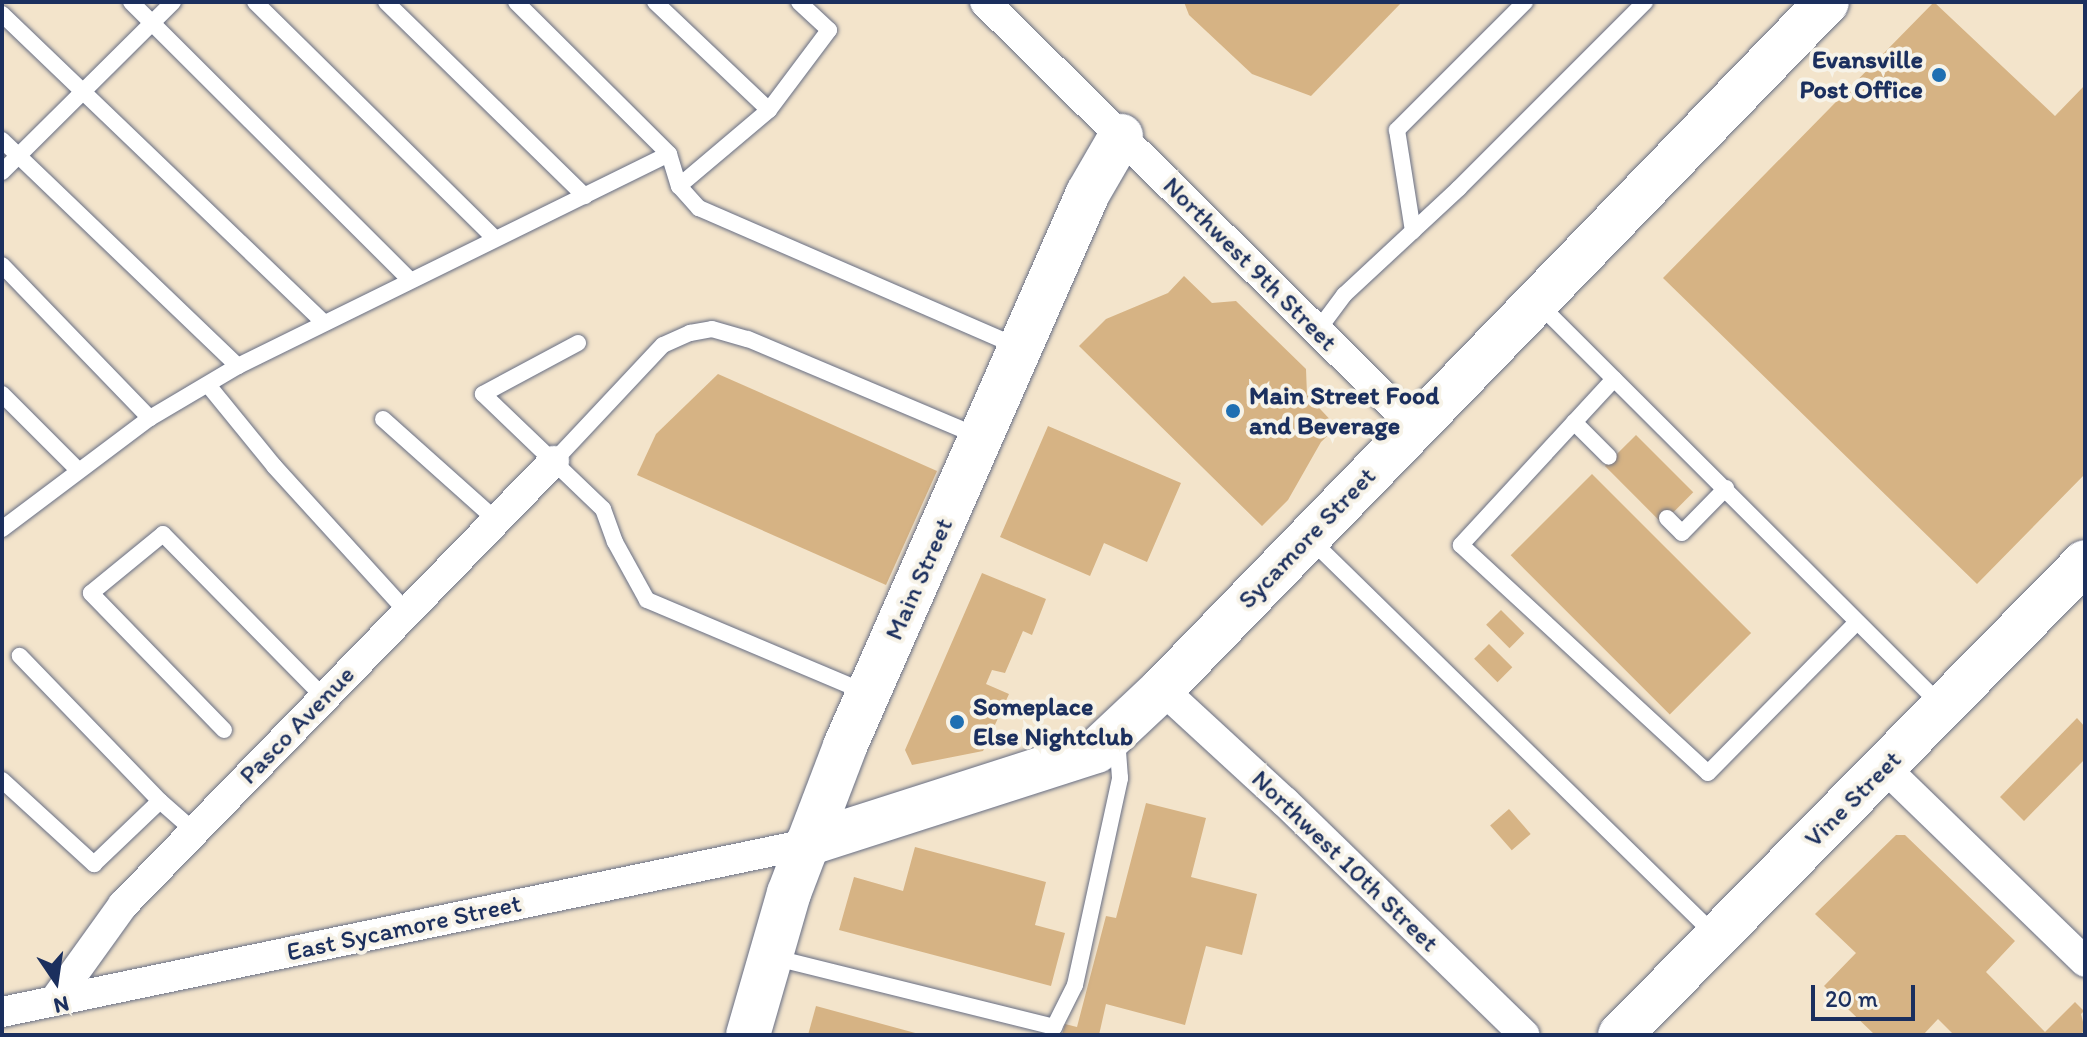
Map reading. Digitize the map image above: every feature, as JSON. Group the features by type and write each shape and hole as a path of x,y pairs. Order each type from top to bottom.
{"main road":[{"name":"Sycamore Street","path":"807,844 1096,751 1162,689 1827,2"},
{"name":"Main Street","path":"748,1035 807,844 868,694 1088,193 1121,136"},
{"name":"Vine Street","path":"1620,1035 1943,707 2076,578"}],"street":[{"name":"Northwest 9th Street","path":"985,2 1414,426"},
{"name":"Pasco Avenue","path":"54,1001 123,905 554,461"},
{"name":"Northwest 10th Street","path":"1162,689 1285,802 1525,1035"},
{"path":"1884,767 2085,962"},
{"name":"East Sycamore Street","path":"2,1012 807,844"}],"lane":[{"path":"131,2 410,280"},
{"path":"2,172 173,2"},
{"path":"255,2 495,239"},
{"path":"386,2 585,196"},
{"path":"516,2 669,154 679,186 699,208 1020,348"},
{"path":"655,2 769,110"},
{"path":"679,186 769,110 829,30 799,2"},
{"path":"1413,231 1397,130 1525,2"},
{"path":"1318,330 1344,295 1645,2"},
{"path":"2,14 323,322"},
{"path":"2,140 238,366"},
{"path":"2,529 150,418 238,366 669,154"},
{"path":"2,265 150,418"},
{"path":"1536,301 1943,707"},
{"path":"554,461 663,345 690,333 712,329 734,335 981,437"},
{"path":"578,343 483,394 603,509 615,542 647,600 868,694"},
{"path":"1614,379 1461,545 1708,773 1857,622"},
{"path":"208,385 274,466 407,612"},
{"path":"2,394 78,470"},
{"path":"383,419 496,520"},
{"path":"1574,422 1609,457"},
{"path":"1667,518 1682,533 1726,488"},
{"path":"224,730 91,593 163,534 324,697"},
{"path":"1308,537 1717,937"},
{"path":"20,656 160,801 194,831"},
{"path":"771,956 1054,1027 1075,985 1120,778 1116,731"},
{"path":"2,780 94,864 160,801"}],"building":[{"path":"1184,2 1402,2 1311,96 1252,74 1189,15"},
{"path":"1934,2 2055,116 2085,85 2085,474 1977,584 1663,278"},
{"name":"Main Street Food and Beverage","path":"1184,276 1212,303 1236,301 1306,369 1307,395 1337,427 1321,442 1288,500 1262,526 1079,346 1106,319 1168,293"},
{"path":"718,374 937,471 886,585 637,475 656,434"},
{"path":"1048,426 1181,483 1147,562 1104,543 1090,576 1000,537"},
{"path":"1636,435 1693,492 1662,523 1605,466"},
{"path":"1592,474 1751,633 1670,714 1511,555"},
{"path":"982,573 1046,599 1032,635 1023,631 1005,673 992,670 986,684 1009,694 983,751 912,765 905,750"},
{"path":"1501,610 1524,633 1509,648 1486,625"},
{"path":"1489,644 1512,667 1497,682 1474,659"},
{"path":"2077,718 2085,727 2085,759 2024,821 2000,797"},
{"path":"1146,803 1206,818 1191,877 1257,894 1242,955 1206,946 1185,1025 1106,1004 1099,1035 1062,1035 1065,1024 1077,1027 1106,916 1116,918"},
{"path":"1509,809 1531,834 1512,850 1490,825"},
{"path":"1896,835 1905,835 2015,941 1986,972 2045,1032 2075,1002 2084,1011 2081,1014 2085,1030 2080,1035 1954,1035 1938,1019 1923,1035 1875,1035 1824,986 1856,953 1815,914"},
{"path":"915,847 1046,882 1035,925 1065,933 1051,986 839,930 854,877 903,891"},
{"path":"816,1006 919,1034 919,1035 808,1035"}],"place":[{"name":"Evansville Post Office","path":"1939,75"},
{"name":"Main Street Food and Beverage","path":"1233,411"},
{"name":"Someplace Else Nightclub","path":"957,722"}]}
